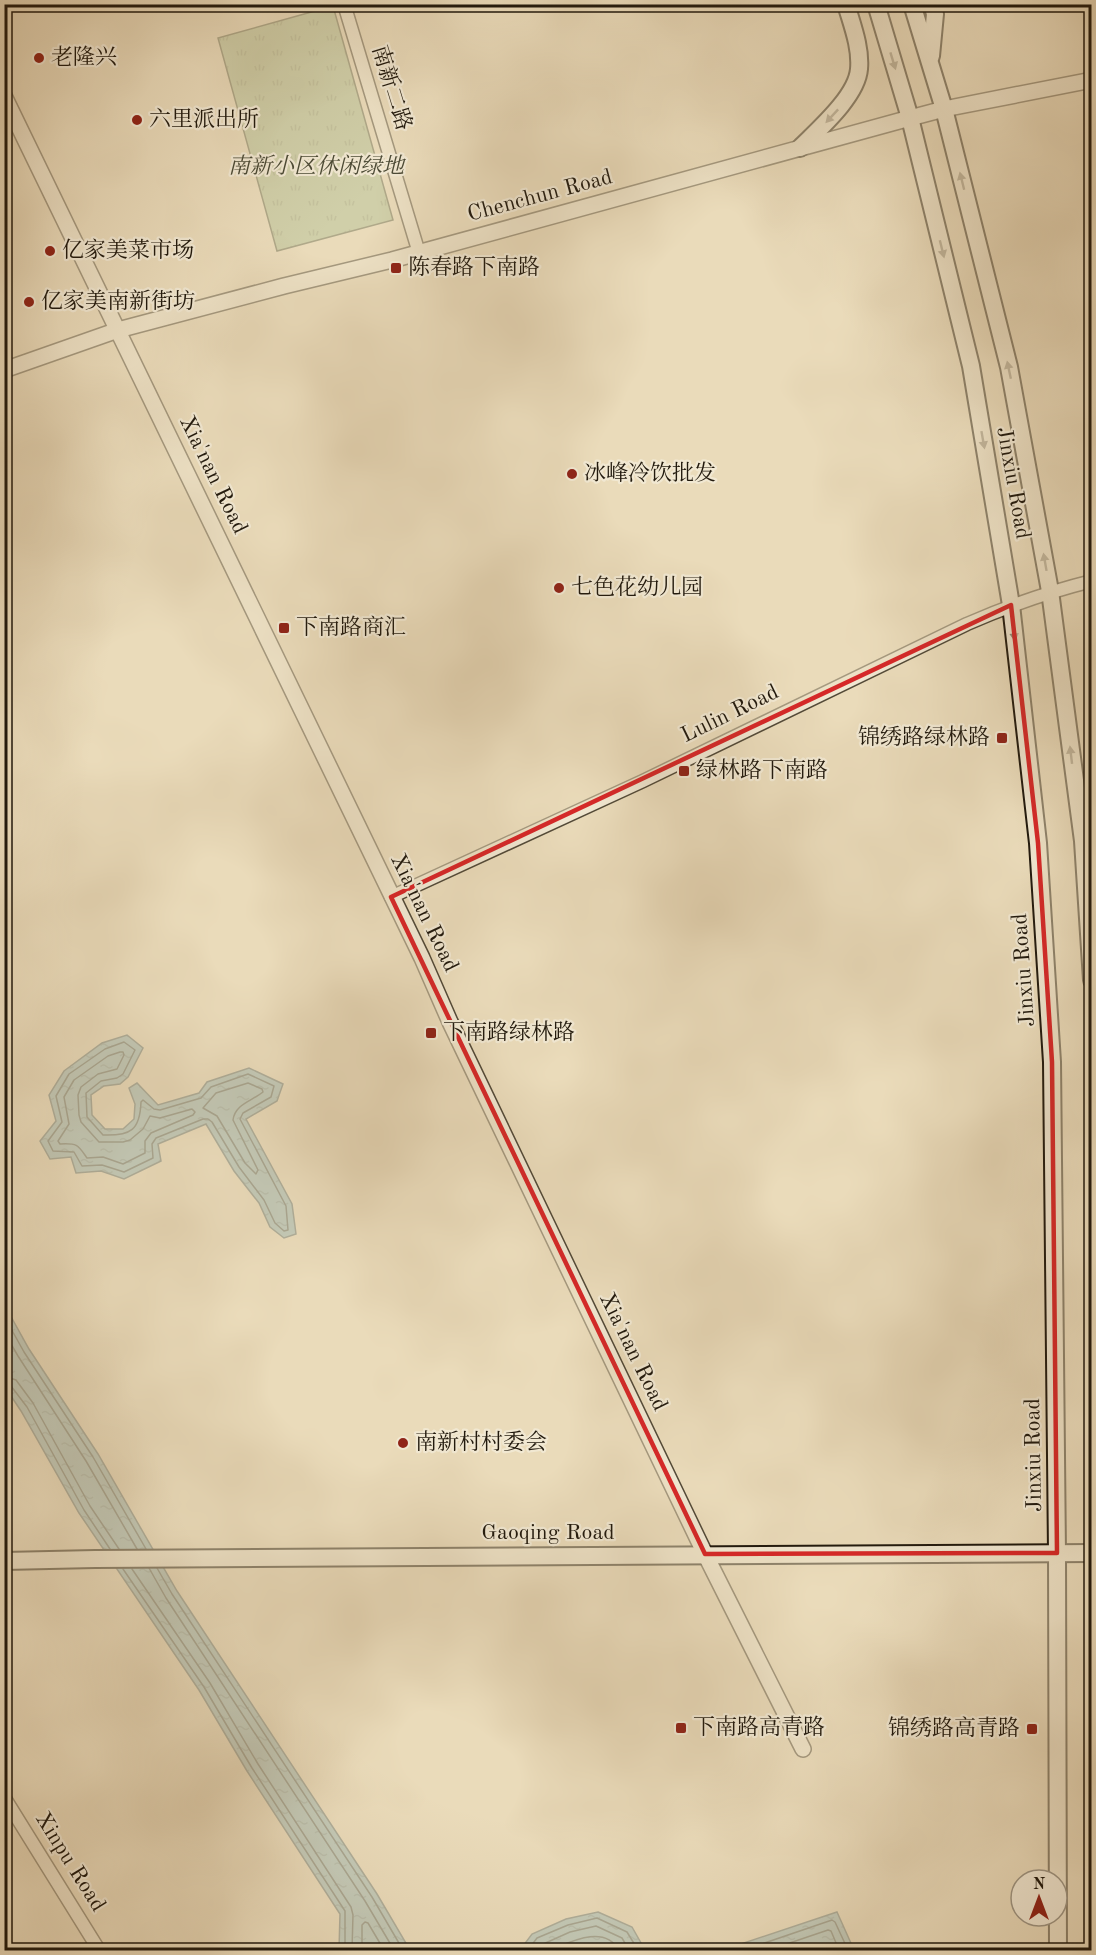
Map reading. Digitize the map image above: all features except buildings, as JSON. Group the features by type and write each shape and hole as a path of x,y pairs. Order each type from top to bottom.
{"main road":[{"path":"800,148 837,111 850,93 859,71 858,44 846,4"},
{"name":"Jinxiu Road","path":"876,4 910,118 971,366 1011,605 1038,843 1052,1062 1058,1553 1058,1950"},
{"name":"Jinxiu Road","path":"912,4 944,109 1009,367 1050,591 1083,841 1092,980"},
{"path":"930,63 935,14 932,4"},
{"name":"Gaoqing Road","path":"4,1561 705,1554 1092,1553"}],"street":[{"name":"南新二路","path":"344,4 419,253"},
{"name":"Chenchun Road","path":"4,370 118,330 419,253 910,118 944,109 1092,80"},
{"name":"Xia'nan Road","path":"4,96 422,958 450,1022 705,1554 803,1749"},
{"name":"Lulin Road","path":"391,897 643,781 1011,605 1050,591 1092,580"},
{"name":"Xinpu Road","path":"4,1797 99,1950"}],"highlighted area":[{"path":"1011,605 1038,843 1052,1062 1057,1553 705,1554 391,897"}],"green space":[{"name":"南新小区休闲绿地","path":"333,6 393,220 277,251 218,38"}],"water":[{"path":"127,1035 143,1048 128,1077 120,1084 104,1086 91,1095 92,1115 105,1129 123,1129 134,1119 135,1104 129,1088 137,1083 158,1105 199,1093 207,1082 249,1068 283,1084 277,1101 246,1119 292,1204 296,1234 284,1238 270,1227 259,1203 234,1171 206,1124 158,1144 161,1161 124,1179 101,1171 76,1173 71,1157 50,1159 40,1141 56,1121 49,1095 64,1071 102,1043"},
{"path":"4,1304 29,1349 98,1454 177,1591 377,1894 410,1950 339,1950 340,1914 247,1771 199,1690 79,1513 5,1387"},
{"path":"598,1912 632,1927 645,1950 520,1950 532,1934 566,1919"},
{"path":"837,1912 854,1950 723,1950"}],"place":[{"name":"老隆兴","path":"39,58"},
{"name":"六里派出所","path":"137,120"},
{"name":"亿家美菜市场","path":"50,251"},
{"name":"陈春路下南路","path":"396,268"},
{"name":"亿家美南新街坊","path":"29,302"},
{"name":"冰峰冷饮批发","path":"572,474"},
{"name":"七色花幼儿园","path":"559,588"},
{"name":"下南路商汇","path":"284,628"},
{"name":"锦绣路绿林路","path":"1002,738"},
{"name":"绿林路下南路","path":"684,771"},
{"name":"下南路绿林路","path":"431,1033"},
{"name":"南新村村委会","path":"403,1443"},
{"name":"下南路高青路","path":"681,1728"},
{"name":"锦绣路高青路","path":"1032,1729"}]}
